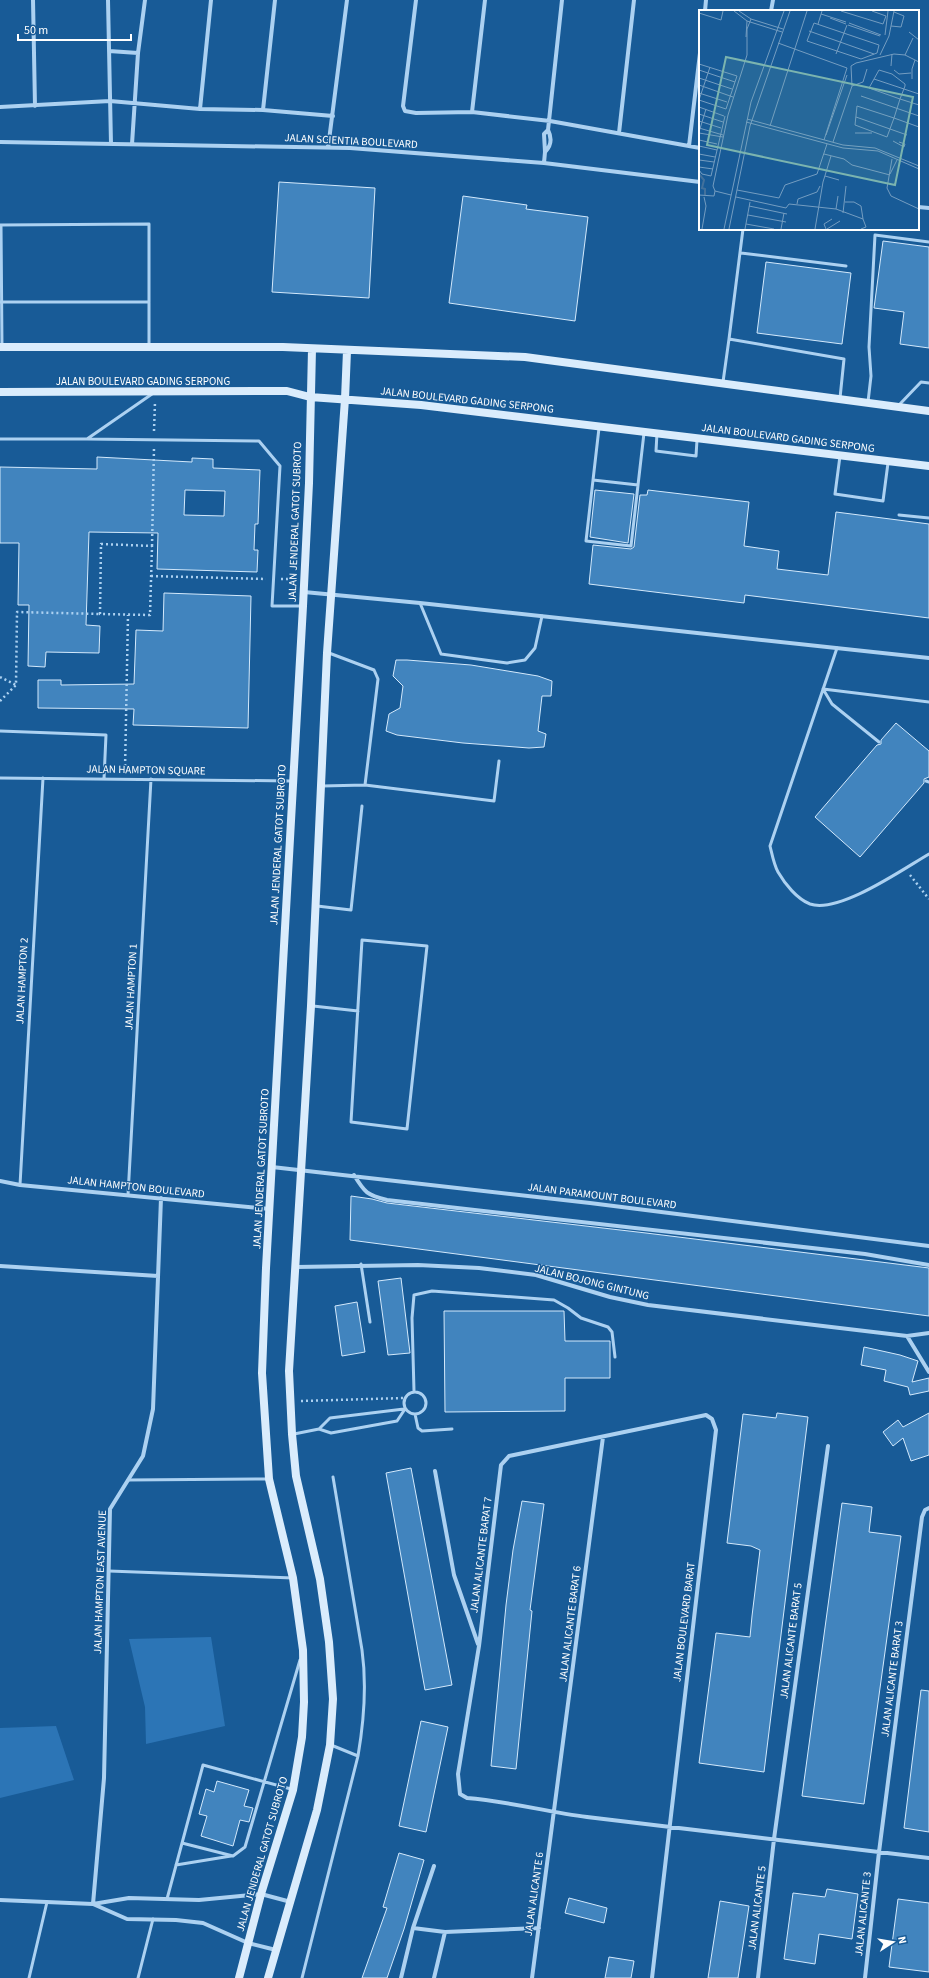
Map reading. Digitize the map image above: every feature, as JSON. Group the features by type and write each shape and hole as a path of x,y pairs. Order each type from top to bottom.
{"street":[{"path":"33,0 35,106"},
{"path":"108,0 111,144"},
{"path":"132,144 138,53 144,0"},
{"path":"200,109 212,0"},
{"path":"263,110 275,0"},
{"path":"328,148 347,0"},
{"path":"416,0 403,106 405,111 472,112 550,121 699,148"},
{"path":"472,112 485,0"},
{"path":"544,163 545,152 550,146 551,136 548,130 562,0"},
{"path":"619,134 634,0"},
{"path":"705,10 706,0"},
{"path":"772,10 773,0"},
{"path":"109,51 138,53"},
{"path":"689,146 699,61"},
{"path":"0,107 110,101 200,109 263,110 332,119"},
{"name":"JALAN SCIENTIA BOULEVARD","path":"0,142 328,148 544,163 699,182"},
{"path":"919,207 929,208"},
{"path":"1,347 149,346 312,349 525,357 929,411"},
{"name":"JALAN JENDERAL GATOT SUBROTO","path":"239,1978 261,1894 293,1790 302,1737 304,1702 303,1650 293,1578 269,1479 262,1373 304,592 309,483 312,349"},
{"path":"268,1978 317,1810 330,1744 332,1699 329,1642 320,1579 296,1476 289,1372 296,1267 300,1169 311,1006 327,653 347,351"},
{"name":"JALAN BOULEVARD GADING SERPONG","path":"0,392 287,391 310,397 421,405 929,466"},
{"path":"304,592 420,603 929,658"},
{"name":"JALAN PARAMOUNT BOULEVARD","path":"272,1167 354,1175 929,1246"},
{"path":"354,1175 363,1190 371,1196 387,1200 865,1254 929,1265"},
{"name":"JALAN HAMPTON BOULEVARD","path":"0,1181 20,1185 270,1209"},
{"name":"JALAN HAMPTON EAST AVENUE","path":"93,1904 104,1778 110,1509 143,1456 153,1409 161,1198"},
{"name":"JALAN BOJONG GINTUNG","path":"296,1267 361,1264 449,1266 536,1275 610,1297 648,1306 907,1336 929,1333"},
{"path":"0,1266 158,1276"},
{"path":"907,1336 929,1372"},
{"name":"JALAN BOULEVARD BARAT","path":"603,1437 706,1415 712,1419 716,1430 652,1978"},
{"name":"JALAN ALICANTE BARAT 7","path":"554,1813 467,1798 460,1794 458,1774 479,1646 501,1465 509,1456 603,1437"},
{"name":"JALAN ALICANTE BARAT 6","path":"554,1813 603,1437"},
{"name":"JALAN ALICANTE BARAT 5","path":"774,1839 828,1446"},
{"name":"JALAN ALICANTE BARAT 7","path":"436,1471 454,1576 479,1646"},
{"name":"JALAN ALICANTE BARAT 3","path":"879,1852 922,1517 927,1509"},
{"path":"554,1813 929,1858"},
{"name":"JALAN ALICANTE 6","path":"532,1978 554,1813"},
{"name":"JALAN ALICANTE 5","path":"758,1978 774,1839"},
{"name":"JALAN ALICANTE 3","path":"865,1978 879,1852"},
{"path":"401,1978 413,1928 434,1866"},
{"path":"0,1900 93,1904 129,1898 199,1900 261,1894 291,1903"},
{"path":"93,1904 126,1919 153,1919 203,1923 248,1943 276,1950"},
{"path":"413,1928 444,1932 539,1928"},
{"path":"434,1978 444,1932"}],"lane":[{"path":"1,347 1,225 149,224 149,346"},
{"path":"723,384 743,230"},
{"path":"868,402 871,376 869,348 875,235 929,242"},
{"path":"740,253 846,266"},
{"path":"1,302 149,302"},
{"path":"729,339 844,359 840,398"},
{"path":"898,407 921,382 929,383"},
{"path":"87,439 156,392"},
{"path":"599,426 586,541 632,546 645,432"},
{"path":"658,433 656,452 696,456 697,438"},
{"path":"0,439 259,441 280,466 272,606 303,606"},
{"path":"840,455 835,494 883,501 888,461"},
{"path":"593,480 638,486"},
{"path":"900,515 929,518"},
{"path":"420,603 441,654 507,663 525,660 536,648 542,616"},
{"path":"836,648 770,846 777,871 793,893 811,904 831,905 852,898 929,854"},
{"path":"327,653 374,670 378,679 365,785"},
{"path":"823,689 929,702"},
{"path":"823,689 832,704 879,742"},
{"path":"0,731 106,735 104,779"},
{"path":"321,786 365,785 494,801 499,761"},
{"name":"JALAN HAMPTON SQUARE","path":"0,778 293,781"},
{"name":"JALAN HAMPTON 2","path":"20,1185 42,778"},
{"name":"JALAN HAMPTON 1","path":"128,1195 151,780"},
{"path":"315,906 351,910 362,806"},
{"path":"362,940 427,946 407,1129 351,1122 358,1011 362,940"},
{"path":"311,1006 358,1011"},
{"path":"361,1264 370,1322"},
{"path":"414,1391 412,1318 414,1295 420,1292 554,1300 581,1318 608,1326 612,1332 614,1357"},
{"path":"292,1434 319,1429 331,1433 397,1421 405,1409 404,1398 406,1395 414,1391 422,1394 427,1403 425,1409 421,1413 409,1413 405,1409 330,1418 319,1429"},
{"path":"415,1414 418,1428 422,1431 452,1429"},
{"path":"302,1978 358,1756 363,1728 365,1674 334,1477"},
{"path":"128,1480 269,1479"},
{"path":"108,1571 293,1578"},
{"path":"176,1865 233,1856 244,1847 303,1650"},
{"path":"330,1744 358,1756"},
{"path":"167,1899 203,1765 293,1790"},
{"path":"182,1843 233,1856"},
{"path":"30,1978 47,1902"},
{"path":"138,1978 153,1919"}],"path":[{"path":"0,701 16,685 17,612 150,615 156,392"},
{"path":"100,614 101,544 152,546"},
{"path":"151,576 274,580 304,579"},
{"path":"124,779 128,615"},
{"path":"0,677 16,685"},
{"path":"905,868 929,899"},
{"path":"290,1401 404,1398"}],"shaded area":[{"path":"211,1637 225,1726 146,1744 145,1707 129,1639"},
{"path":"56,1726 74,1780 0,1798 0,1728"}],"building":[{"path":"279,182 375,188 369,298 272,292"},
{"path":"463,196 527,205 526,209 588,217 575,321 449,303"},
{"path":"883,241 929,247 929,348 900,344 904,312 874,308"},
{"path":"766,262 851,273 842,344 757,333"},
{"path":"97,457 192,462 192,458 213,459 213,468 260,470 258,524 255,524 254,550 258,550 257,572 157,569 158,533 89,532 86,625 100,626 99,653 46,652 45,667 28,666 29,605 18,605 19,543 0,543 0,467 97,469","holes":["185,490 225,491 224,516 184,515"]},
{"path":"595,490 634,494 628,543 590,537"},
{"path":"648,490 749,502 744,546 779,551 777,569 828,575 836,512 929,524 929,618 745,595 744,603 589,584 593,545 631,549 634,547 640,495 647,495"},
{"path":"164,593 251,596 248,728 133,725 134,709 38,708 38,680 61,680 61,685 134,684 136,630 163,631"},
{"path":"396,660 471,665 538,676 552,681 551,696 542,696 538,731 546,734 544,747 529,748 463,743 397,735 386,731 389,714 400,708 403,686 393,676"},
{"path":"896,723 929,751 929,777 924,779 924,783 860,857 815,817 877,745 881,744 881,740"},
{"path":"351,1196 387,1203 929,1268 929,1316 350,1240"},
{"path":"401,1278 410,1353 388,1355 378,1281"},
{"path":"357,1302 365,1352 342,1356 335,1306"},
{"path":"444,1311 564,1311 565,1341 610,1341 610,1378 565,1378 565,1411 445,1412"},
{"path":"864,1347 900,1355 918,1361 912,1382 929,1378 929,1391 910,1395 908,1387 884,1381 886,1370 861,1365"},
{"path":"777,1413 808,1417 764,1772 699,1763 716,1633 750,1637 760,1550 751,1546 727,1543 743,1414 776,1418"},
{"path":"929,1413 929,1455 911,1461 903,1438 893,1446 883,1432 898,1420 903,1427"},
{"path":"411,1468 452,1685 425,1690 386,1473"},
{"path":"522,1501 544,1504 530,1610 532,1611 516,1769 491,1766 506,1605 513,1550"},
{"path":"842,1503 872,1507 869,1532 901,1536 864,1804 802,1796"},
{"path":"921,1690 929,1691 929,1832 904,1828"},
{"path":"421,1721 448,1727 426,1832 399,1826"},
{"path":"217,1781 249,1790 244,1806 253,1808 249,1822 240,1820 233,1846 201,1836 207,1816 199,1814 206,1789 214,1792"},
{"path":"399,1853 424,1860 404,1929 387,1978 362,1978 387,1908 383,1907"},
{"path":"827,1889 858,1894 852,1939 819,1934 815,1964 784,1959 793,1893 825,1897"},
{"path":"569,1898 607,1908 604,1923 565,1913"},
{"path":"898,1899 929,1903 929,1972 889,1967"},
{"path":"720,1901 749,1906 738,1978 708,1978"},
{"path":"609,1957 634,1961 631,1978 605,1978"}]}
